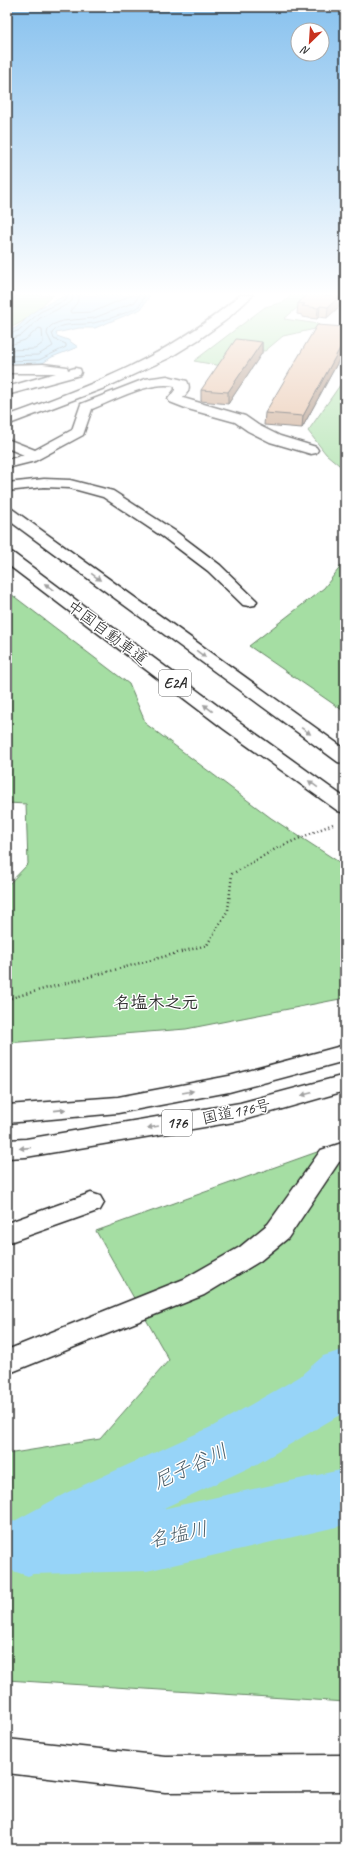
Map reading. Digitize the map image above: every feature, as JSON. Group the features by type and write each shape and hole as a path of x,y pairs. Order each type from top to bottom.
{"main road":[{"path":"7,391 41,382"},
{"path":"7,421 62,401 106,382"},
{"path":"7,464 35,455 78,432 86,408 153,382"},
{"path":"173,382 182,384 182,391 176,396 175,399 193,406 240,419 253,428 275,439 312,450"},
{"path":"7,444 35,455"},
{"path":"7,487 44,483 70,484 108,494 169,534 214,568 250,601"},
{"name":"E2A","path":"7,512 345,758"},
{"name":"中国自動車道","path":"7,556 231,725 342,814"},
{"name":"国道176号","path":"7,1114 126,1103 229,1084 345,1053"},
{"name":"国道176号","path":"7,1149 26,1148 240,1112 345,1083"},
{"path":"7,1362 194,1288 250,1254 278,1231 330,1156 345,1151"},
{"path":"7,1233 91,1203"},
{"path":"7,1756 165,1774 345,1773"}],"path":[{"path":"7,1000 207,945 228,910 232,874 277,848 342,814"}],"green space":[{"path":"342,382 345,382 345,470 326,454 308,431"},
{"path":"345,561 345,712 249,646 324,588"},
{"path":"7,591 129,684 146,724 271,818 345,866 345,998 186,1029 7,1043 7,886 28,864 26,804 7,803"},
{"path":"345,1142 345,1702 7,1680 7,1454 100,1439 169,1360 96,1231"}],"building":[{"path":"207,382 235,382 228,392 201,390"},
{"path":"284,382 322,382 303,416 265,413"}],"waterway":[{"name":"尼子谷川","path":"28,1547 89,1513 235,1445 321,1395 345,1373"},
{"name":"名塩川","path":"36,1546 147,1542 345,1497"}],"district":[{"name":"名塩木之元","path":"156,1002"}]}
